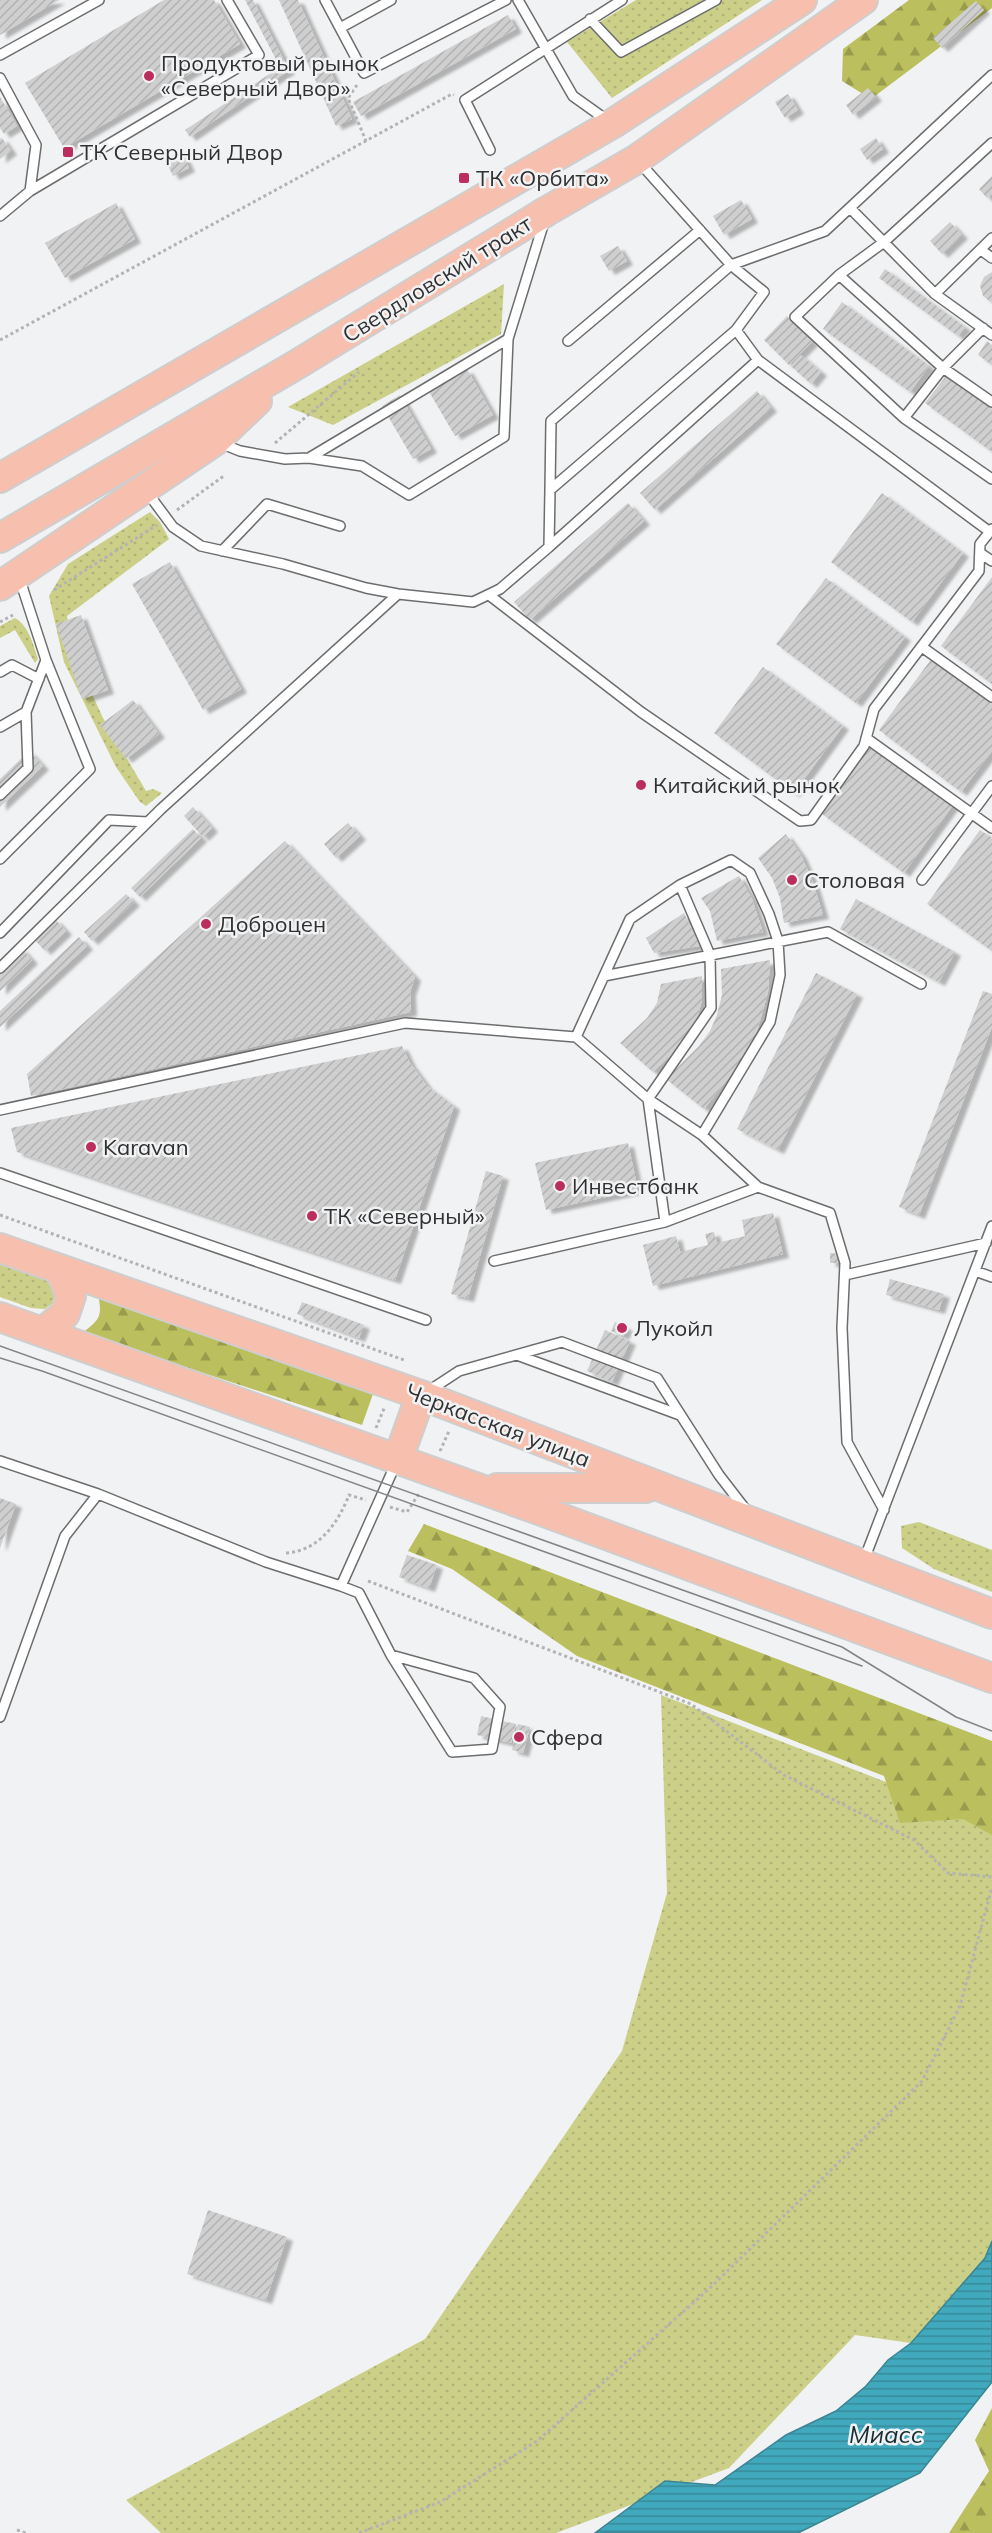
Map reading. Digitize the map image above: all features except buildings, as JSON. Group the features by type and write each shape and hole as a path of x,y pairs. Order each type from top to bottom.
{"main road":[{"name":"Свердловский тракт","path":"0,478 612,124 802,0"},
{"name":"Свердловский тракт","path":"0,538 296,365 547,211 637,159 863,0"},
{"path":"612,124 637,159"},
{"path":"9,581 215,441 296,365"},
{"name":"Черкасская улица","path":"0,1248 421,1395 992,1614"},
{"path":"43,1332 65,1314 71,1296 60,1270"},
{"path":"0,1317 398,1459 992,1678"},
{"path":"398,1459 421,1395"},
{"path":"474,1488 665,1488"}],"lane":[{"path":"0,55 99,0"},
{"path":"0,216 30,191 259,56 227,0"},
{"path":"325,0 364,73 506,0"},
{"path":"340,28 391,0"},
{"path":"518,0 573,96 612,124"},
{"path":"490,150 465,100 622,0"},
{"path":"590,20 621,52 716,0"},
{"path":"549,548 551,421 731,265 825,231 992,75"},
{"path":"0,78 36,145 30,191"},
{"path":"992,143 884,242 839,275 795,317 904,418 992,479"},
{"path":"550,490 736,330 764,292 731,265 637,159"},
{"path":"850,208 935,294 992,335"},
{"path":"215,441 240,451 285,459 309,458 362,466 409,495 504,436 508,339 547,211"},
{"path":"568,341 700,230"},
{"path":"935,294 992,238"},
{"path":"981,250 992,258"},
{"path":"839,275 943,368 992,402"},
{"path":"904,418 943,368 983,328"},
{"path":"489,595 641,712 800,821 811,820 864,746 874,709 979,571 980,544 991,530 758,360 736,330"},
{"path":"309,458 508,339"},
{"path":"145,489 173,527 201,546 283,564 366,588 473,602 500,589 549,548 758,360"},
{"path":"222,550 267,504 340,526"},
{"path":"980,553 992,561"},
{"path":"0,859 90,769 46,660 9,581"},
{"path":"0,968 148,822 398,594"},
{"path":"922,646 992,697"},
{"path":"0,795 28,768 26,712 46,660"},
{"path":"0,672 12,665 39,679"},
{"path":"0,728 26,712"},
{"path":"866,738 992,828"},
{"path":"922,880 992,786"},
{"path":"0,933 109,820 148,822"},
{"path":"576,1037 630,919 680,885 731,860 750,873 769,914 778,941 780,975 770,1022 702,1135"},
{"path":"665,1222 648,1099 711,1008 710,955 680,885"},
{"path":"604,976 828,932 921,984"},
{"path":"0,1110 405,1023 576,1037 648,1099 702,1135 758,1187 830,1213 845,1263 842,1328 847,1442 884,1510"},
{"path":"0,1173 426,1320"},
{"path":"494,1260 665,1222 758,1187"},
{"path":"863,1563 992,1226"},
{"path":"845,1275 986,1243"},
{"path":"975,1272 992,1277"},
{"path":"421,1395 459,1371 562,1342 657,1378 719,1475 754,1522"},
{"path":"517,1355 680,1414"},
{"path":"341,1586 398,1459"},
{"path":"0,1461 98,1494 266,1562 359,1593 391,1655 452,1752 492,1749 500,1707 474,1678 391,1655"},
{"path":"0,1717 65,1536 98,1494"}],"path":[{"path":"364,73 348,98 366,141"},
{"path":"0,340 452,94 465,100"},
{"path":"271,446 359,372"},
{"path":"177,510 225,475"},
{"path":"54,590 158,524"},
{"path":"0,622 13,615"},
{"path":"0,1215 404,1360"},
{"path":"375,1432 386,1405"},
{"path":"440,1451 449,1431"},
{"path":"277,1553 298,1552 325,1536 340,1517 349,1495"},
{"path":"347,1573 690,1704 784,1775 914,1840 948,1873 992,1877"},
{"path":"359,2533 440,2502 537,2441 710,2288 922,2081 960,2006 987,1914 992,1887"},
{"path":"17,2530 26,2533"}],"green space":[{"path":"636,0 762,0 612,98 567,42"},
{"path":"909,0 992,0 992,8 871,99 842,81 843,49"},
{"path":"504,284 501,334 333,425 288,407"},
{"path":"150,512 160,522 169,539 67,616 74,655 103,718 146,791 153,789 162,793 146,806 140,802 116,767 64,662 49,596 68,564"},
{"path":"15,618 20,621 30,636 38,659 35,663 15,630 0,638 0,626"},
{"path":"0,1260 48,1277 57,1293 53,1303 45,1309 31,1308 0,1297"},
{"path":"98,1295 373,1394 362,1425 82,1333 92,1325 100,1313"},
{"path":"919,1522 992,1550 992,1592 934,1569 902,1548 901,1526"},
{"path":"424,1524 992,1741 992,1835 963,1819 900,1823 884,1776 577,1656 452,1569 408,1551"},
{"path":"661,1695 992,1823 992,2241 985,2258 911,2343 855,2335 729,2468 556,2533 161,2533 126,2500 425,2339 622,2051 667,1893"},
{"path":"992,2408 992,2533 949,2533 989,2471 975,2440"}],"water":[{"name":"Миасс","path":"992,2241 992,2382 920,2473 798,2533 595,2533 665,2481 715,2485 786,2435 836,2411 866,2386 888,2360 911,2343 985,2258"}],"tram line":[{"path":"0,1346 842,1647 956,1717 992,1731"},
{"path":"0,1358 42,1371 862,1666"}],"place":[{"name":"Продуктовый рынок «Северный Двор»","path":"149,76"},
{"name":"ТК Северный Двор","path":"68,152"},
{"name":"ТК «Орбита»","path":"464,178"},
{"name":"Китайский рынок","path":"641,785"},
{"name":"Столовая","path":"792,880"},
{"name":"Доброцен","path":"206,924"},
{"name":"Karavan","path":"91,1147"},
{"name":"Инвестбанк","path":"560,1186"},
{"name":"ТК «Северный»","path":"312,1216"},
{"name":"Лукойл","path":"622,1328"},
{"name":"Сфера","path":"519,1737"}]}
